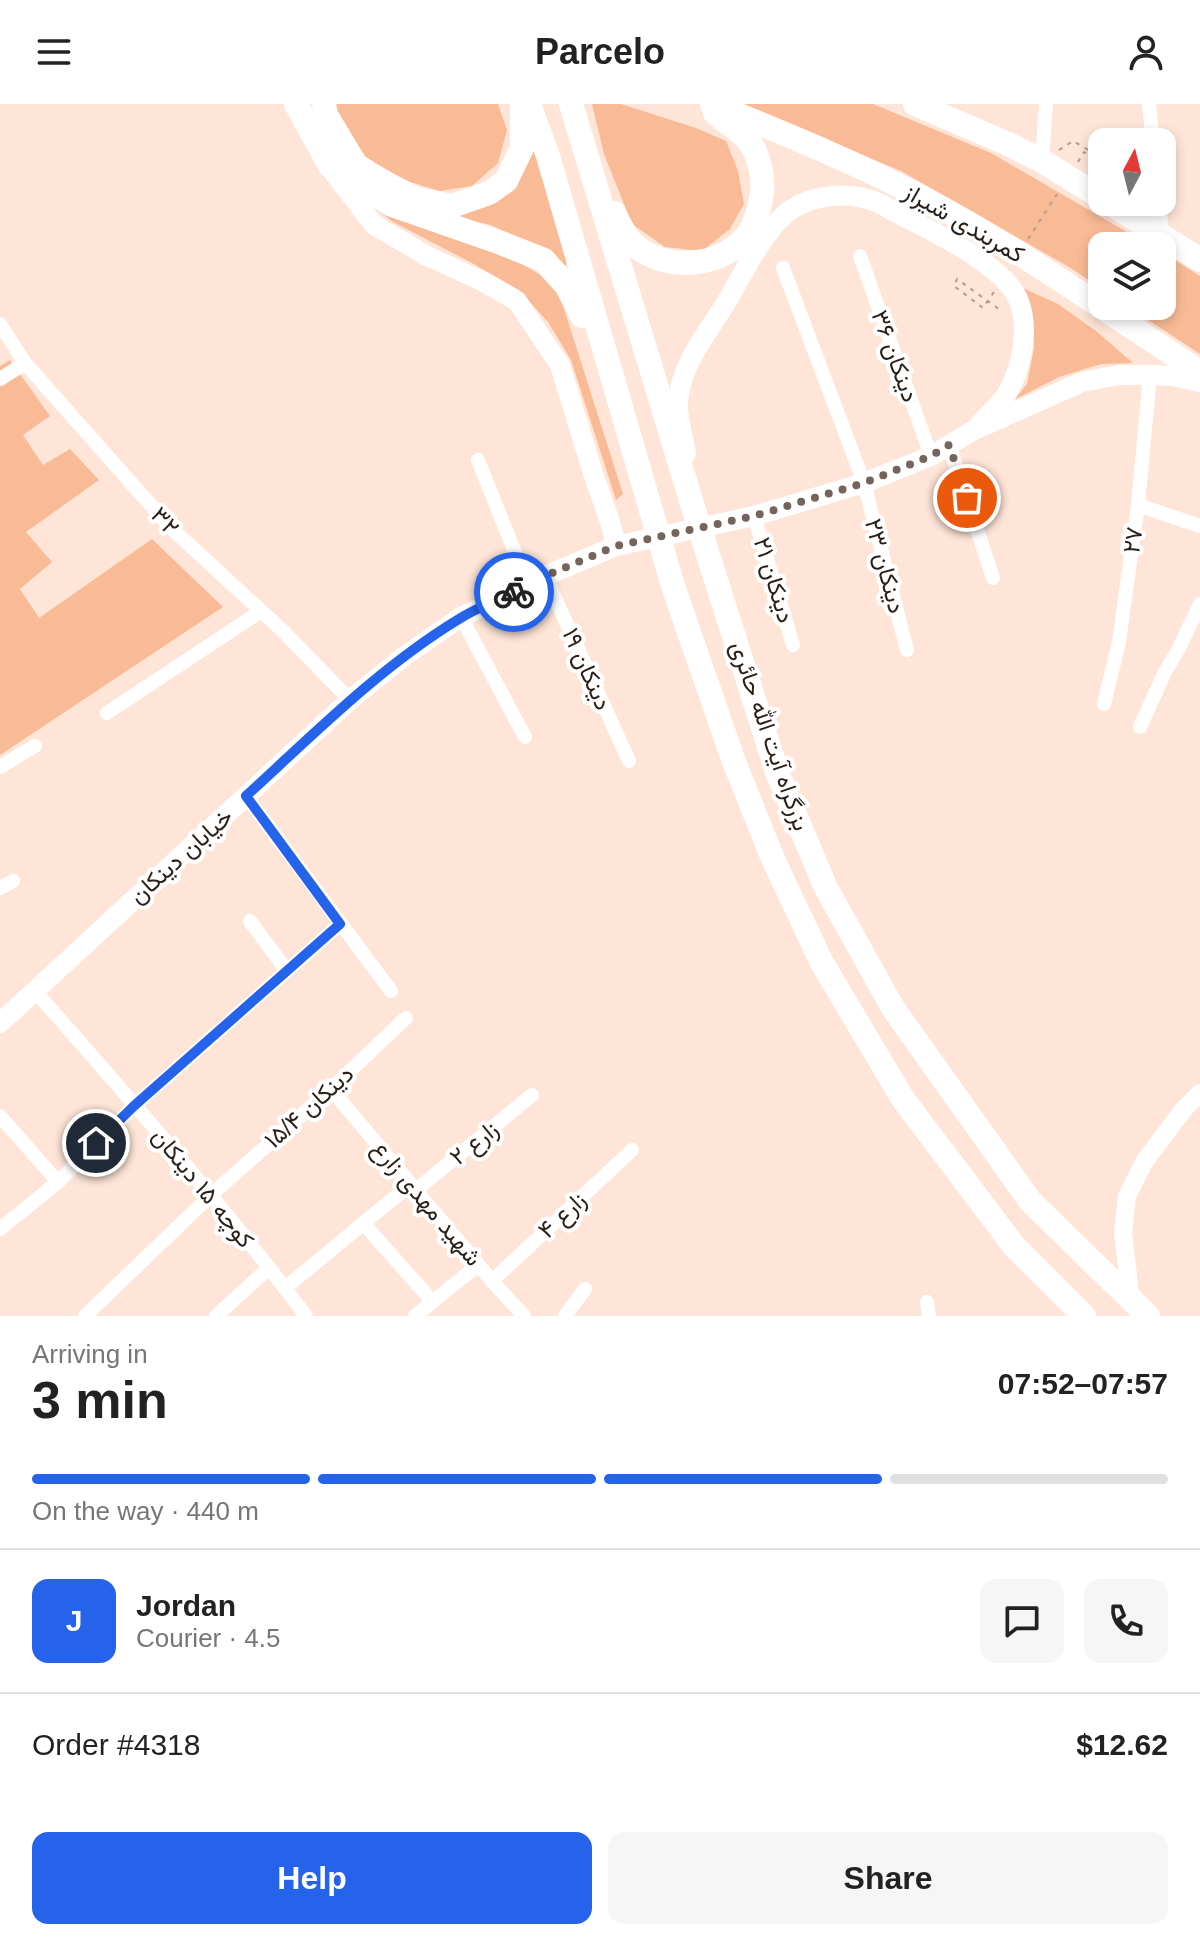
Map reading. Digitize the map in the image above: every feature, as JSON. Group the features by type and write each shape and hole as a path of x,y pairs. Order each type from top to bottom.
{"highway":[{"path":"296,104 330,166 392,205 544,260 566,285 608,366"},
{"path":"324,104 326,115 356,165 417,199 452,206 489,193 506,181 522,148 522,104"},
{"name":"بزرگراه آیت الله حائری","path":"529,104 548,156 673,586 733,759 773,859 822,963 903,1099 1014,1246 1084,1316"},
{"path":"571,104 588,159 620,226 633,243 652,256 678,263 703,261 734,248 746,237 760,205 763,184 759,162 748,140 704,104"},
{"name":"کمربندی شیراز","path":"712,104 866,169 950,212 1200,372"},
{"path":"915,104 1006,143 1088,189"},
{"path":"962,104 1006,143"},
{"name":"بزرگراه آیت الله حائری","path":"588,159 777,772 826,888 893,1008 1030,1201 1148,1316"},
{"path":"1131,216 1157,232"},
{"path":"1176,244 1200,260"}],"main road":[{"path":"330,166 374,225 427,256 517,301 560,365 616,546"},
{"path":"696,517 678,406 691,359 771,229 793,209 820,197 841,196 873,201 936,232 1006,281 1018,300 1024,327 1020,364 1007,395 974,430"},
{"path":"974,430 1082,382 1119,375 1150,375 1200,382"},
{"name":"خیابان دینکان","path":"0,1023 350,700 403,657 461,617 616,546 754,516 864,483 931,456 974,430"}],"street":[{"path":"1042,161 1046,104"},
{"path":"1149,104 1152,128"},
{"name":"۳۶ دینکان","path":"860,256 931,456"},
{"name":"۲۳ دینکان","path":"783,268 864,483 907,650"},
{"name":"۳۲","path":"0,324 25,363 171,528 283,631 350,700"},
{"path":"0,379 25,363"},
{"name":"۲۷","path":"1104,704 1119,642 1138,505 1150,375"},
{"path":"949,445 993,578"},
{"name":"۱۹ دینکان","path":"478,460 536,581 629,761"},
{"path":"1138,505 1200,526"},
{"name":"۲۱ دینکان","path":"754,516 793,645"},
{"path":"1140,727 1200,604"},
{"path":"107,713 261,611"},
{"path":"461,617 525,737"},
{"path":"0,767 35,746"},
{"path":"246,796 391,991"},
{"path":"250,921 287,971"},
{"path":"0,1229 58,1182 135,1105 340,924"},
{"name":"کوچه ۱۵ دینکان","path":"34,990 211,1195 304,1316"},
{"name":"۱۵/۴ دینکان","path":"88,1315 211,1195 406,1018"},
{"name":"شهید مهدی زارع","path":"331,1089 524,1316"},
{"path":"1132,1316 1123,1233 1127,1196 1144,1162 1191,1108 1200,1093"},
{"name":"۲ زارع","path":"285,1288 363,1223 532,1095"},
{"path":"0,1116 58,1182"},
{"name":"۴ زارع","path":"492,1281 632,1150"},
{"path":"363,1223 426,1310 478,1265"},
{"path":"216,1316 269,1268"},
{"path":"565,1316 585,1289"}],"path":[{"path":"1042,161 1073,141 1088,150"},
{"path":"1076,165 1084,152 1088,155"},
{"path":"1025,243 1059,191"},
{"path":"1000,282 983,308 954,286 957,279 1002,311"}],"shaded area":[{"path":"335,104 498,104 507,130 498,163 472,186 440,191 410,182 367,159 337,116"},
{"path":"592,104 621,104 726,141 738,171 744,204 730,229 702,251 665,247 632,224 604,154"},
{"path":"741,104 873,104 991,153 1088,209 1088,216 1099,216 1127,232 1088,232 1088,280 901,171"},
{"path":"534,143 567,254 566,266 539,247 491,225 451,216 504,192 521,174"},
{"path":"369,203 497,250 539,274 560,296 623,494 616,500 571,360 548,322 519,290 393,222"},
{"path":"1176,261 1200,276 1200,354 1148,320 1176,320"},
{"path":"1023,288 1058,304 1133,363 1101,364 1059,377 1014,400 1027,384 1034,348 1033,316"},
{"path":"10,360 50,416 23,435 43,465 70,449 99,480 26,532 52,562 20,589 39,618 152,539 223,607 0,755 0,366"}],"way so far":[{"path":"514,592 616,546 754,516 864,483 931,456 949,445 967,498"}],"route":[{"path":"96,1143 340,924 246,796 350,700 403,657 461,617 514,592"}]}
